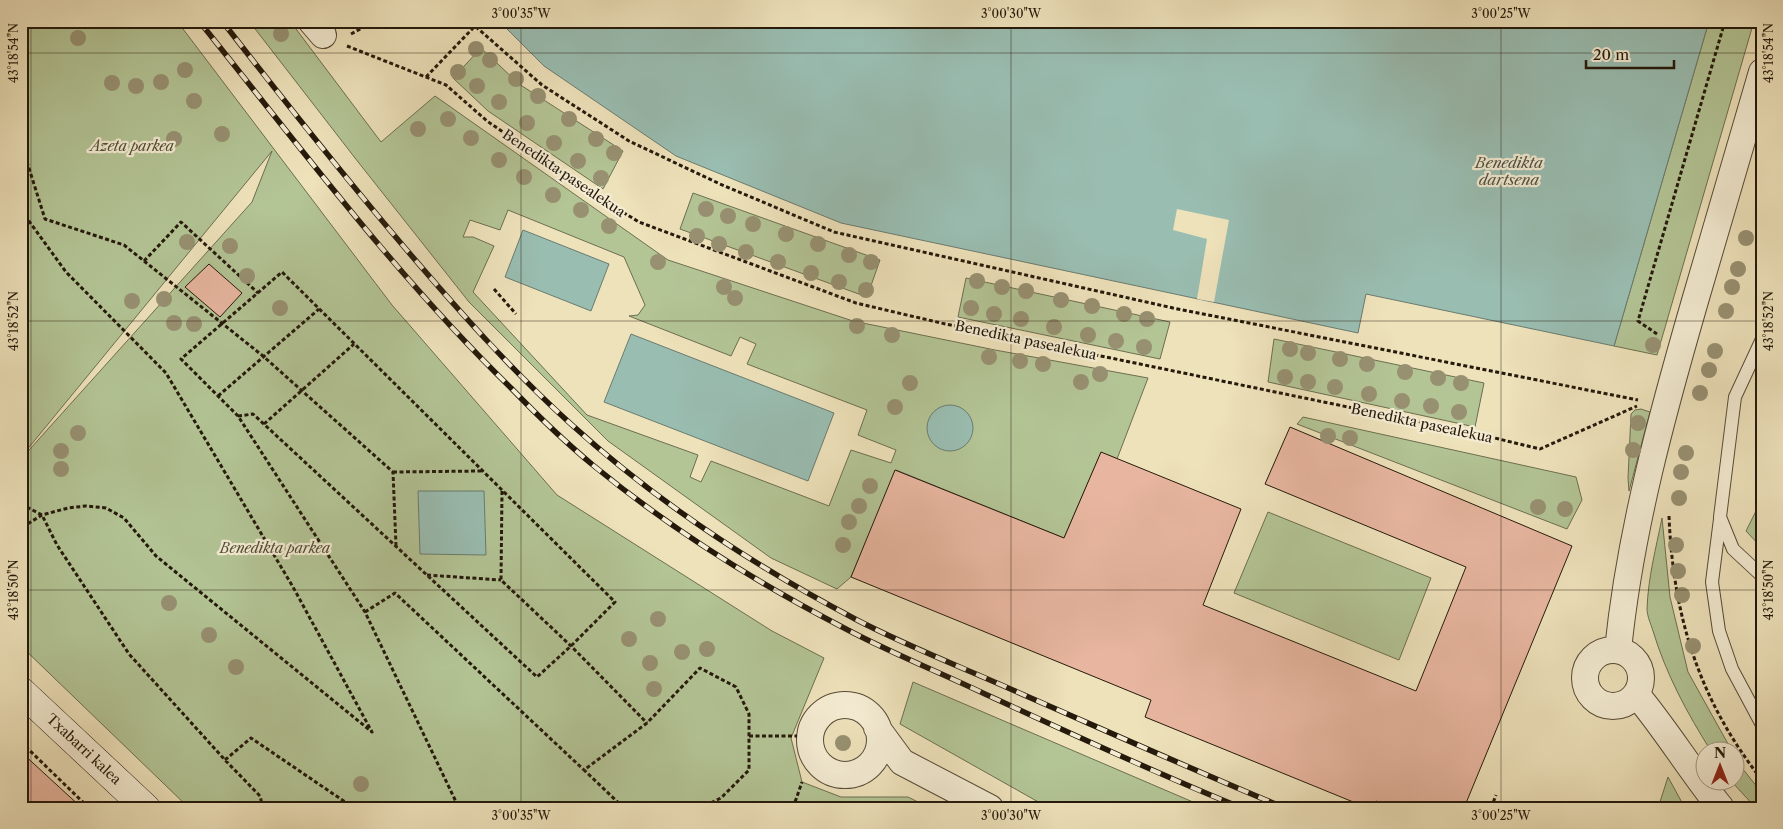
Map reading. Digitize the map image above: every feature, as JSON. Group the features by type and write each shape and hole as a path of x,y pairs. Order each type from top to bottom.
{"street":[{"path":"1618,650 1622,612 1643,500 1663,411 1762,72"},
{"path":"1609,650 1618,650 1628,654 1635,660 1640,668 1641,686 1637,695 1628,702 1610,707 1601,704 1588,692 1585,674 1593,658 1609,650"},
{"name":"Txabarri kalea","path":"21,691 146,808"},
{"path":"1637,695 1654,716 1699,781 1721,808"},
{"path":"902,762 865,769 854,774 832,773 822,767 815,758 811,748 810,736 813,726 820,716 829,709 840,706 852,706 863,710 872,718 902,762 990,808"},
{"path":"865,769 873,761 878,751 880,740 878,728"}],"lane":[{"path":"1762,339 1735,397 1712,582 1719,631 1732,669 1762,725"},
{"path":"1720,516 1733,549 1762,576"}],"path":[{"path":"464,21 475,26 542,84 629,141 720,184 834,232 1164,306 1647,402"},
{"path":"1658,335 1638,321 1725,21"},
{"path":"325,33 426,77 475,26"},
{"name":"Benedikta pasealekua","path":"426,77 446,84 487,121 588,191 639,222 856,303 941,323 1474,433 1540,449 1640,405"},
{"path":"21,143 45,219 124,245 262,356 393,472 482,471"},
{"path":"21,210 66,272 166,374 293,587 372,732 156,556 124,518 106,508 86,506 68,508 42,515 21,528"},
{"path":"144,261 181,222 258,293"},
{"path":"238,416 253,414 537,677 615,602 282,272 181,359 238,416 365,612 458,808"},
{"path":"494,289 516,314"},
{"path":"218,396 262,356 319,309"},
{"path":"264,424 354,344"},
{"path":"393,472 396,546"},
{"path":"501,580 502,491"},
{"path":"21,504 42,515 57,544 129,654 260,796 263,808"},
{"path":"427,576 501,580 571,646 647,723"},
{"path":"365,612 395,593 624,808"},
{"path":"584,770 647,723 700,668 736,687 749,714 749,770 721,798 700,808"},
{"path":"749,736 810,736"},
{"path":"225,760 251,738 354,808"},
{"path":"21,752 26,747 89,808"},
{"path":"794,808 802,782"},
{"path":"1491,808 1496,795"}],"green space":[{"name":"Benedikta parkea","path":"21,21 177,21 392,305 557,495 772,631 824,658 791,738 802,782 841,797 908,797 930,808 189,808 21,646 21,459 252,202 272,151 21,457"},
{"path":"249,21 290,21 381,142 435,96 668,260 853,321 995,350 1148,378 1117,459 1101,453 1064,538 896,470 851,577 837,589 771,558 608,441 469,302","holes":["508,210 624,257 645,305 638,315 629,316 731,356 740,337 756,344 747,364 867,410 858,435 896,450 891,463 851,450 829,506 711,461 701,482 690,477 698,455 587,415 473,292 494,246 473,237 463,237 470,220 500,230"]},
{"path":"1709,21 1754,21 1657,355 1614,346"},
{"path":"481,48 519,84 623,151 603,189 488,111 453,78"},
{"path":"693,193 880,260 867,297 680,229"},
{"path":"966,278 1170,322 1160,359 958,317"},
{"path":"1274,339 1484,383 1475,427 1268,382"},
{"path":"1641,409 1650,412 1629,491 1631,414 1635,410"},
{"path":"1303,417 1576,477 1582,500 1567,529 1297,424"},
{"path":"1762,499 1762,548 1746,531"},
{"path":"1268,512 1431,578 1399,660 1234,593"},
{"path":"1662,518 1670,597 1688,672 1727,742 1706,742 1686,708 1658,647 1647,609 1653,563"},
{"path":"913,682 1207,808 1049,808 900,724"},
{"path":"1746,773 1762,793 1762,808 1756,808 1741,792 1746,792"},
{"path":"1668,777 1685,808 1658,808"}],"water":[{"name":"Benedikta dartsena","path":"499,21 1709,21 1614,346 1366,294 1358,333 841,223 676,156 544,66"},
{"path":"523,230 609,264 591,311 505,277"},
{"path":"631,334 834,413 808,481 604,402"},
{"path":"950,405 963,409 969,415 973,428 969,441 963,447 950,451 937,447 931,441 927,428 931,415 937,409"},
{"path":"418,491 484,491 486,555 420,554"}],"pier":[{"path":"1177,209 1229,220 1214,302 1197,299 1207,239 1173,230"}],"building":[{"path":"209,264 242,293 220,317 185,287"},
{"path":"1290,427 1572,546 1464,808 1393,808 1376,801 1373,808 1368,808 1145,717 1151,700 851,577 895,470 1064,538 1101,452 1241,509 1203,605 1416,691 1466,567 1265,484"},
{"path":"21,752 82,808 21,808"}],"railway":[{"path":"199,21 350,210 428,301 562,438 653,512 747,574 863,638 1177,781 1242,808"},
{"path":"222,21 358,192 486,340 572,425 638,481 673,507 782,578 819,600 877,630 1285,808"}],"park label":[{"name":"Azeta parkea","path":"132,146"}]}
